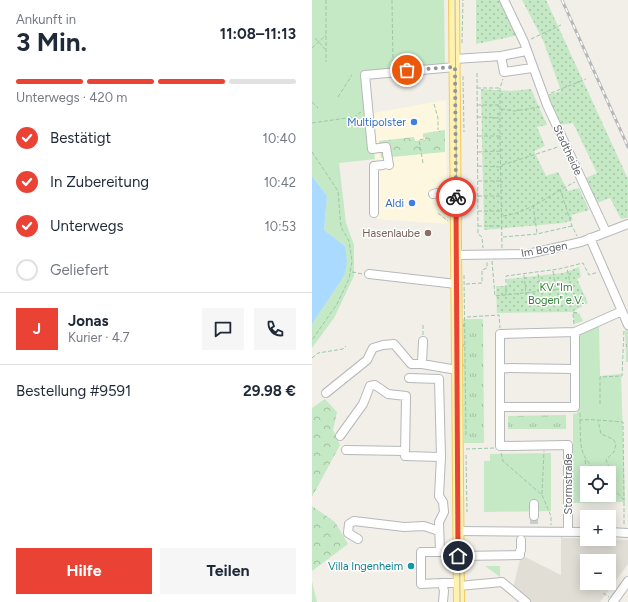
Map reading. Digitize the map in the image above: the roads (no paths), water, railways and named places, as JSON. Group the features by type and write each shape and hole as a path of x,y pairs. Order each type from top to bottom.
{"main road":[{"path":"454,0 456,255 461,284 457,370 459,602"}],"street":[{"name":"Stadtheide","path":"504,0 524,42 532,68 564,144 606,232"},
{"path":"374,213 374,166 386,165 386,147 372,149 365,75 501,56 526,50"},
{"path":"501,56 504,72 532,68"},
{"name":"Im Bogen","path":"456,255 487,257 503,254 528,254 581,242 628,224"},
{"path":"590,238 627,322"},
{"path":"369,274 461,284"},
{"path":"575,332 575,407 501,407 500,334 575,332 622,311"},
{"path":"422,364 423,341"},
{"path":"326,393 367,360 373,348 383,345 394,344 411,364 422,364 457,370"},
{"path":"500,368 575,369"},
{"path":"409,378 439,379 439,449 441,456 439,496 443,502 444,512 439,522 440,552"},
{"path":"340,436 363,404 370,386 374,384 388,394 406,396 405,456 441,456"},
{"name":"Stormstraße","path":"501,407 500,446 568,445 568,532"},
{"path":"346,450 405,451"},
{"path":"534,504 534,516"},
{"path":"358,539 348,533 349,524 354,521 404,527 424,526 439,530"},
{"path":"458,531 521,537 534,529 550,532 580,532"},
{"path":"616,532 626,533"},
{"path":"521,537 520,556 421,552 421,584 502,582 526,602"},
{"path":"613,602 628,581"},
{"path":"442,583 444,592 443,602"}],"water":[{"path":"312,176 327,196 324,230 345,246 347,262 344,276 312,324"}],"tunnel":[{"path":"534,516 534,526"}],"tram line":[{"path":"455,0 460,602"}],"railway":[{"path":"562,0 628,147"}],"place":[{"name":"Multipolster","path":"414,122"},
{"name":"Aldi","path":"412,203"},
{"name":"Hasenlaube","path":"428,233"},
{"name":"Villa Ingenheim","path":"411,566"}],"park label":[{"name":"KV \"Im Bogen\" e.V.","path":"556,293"}]}
